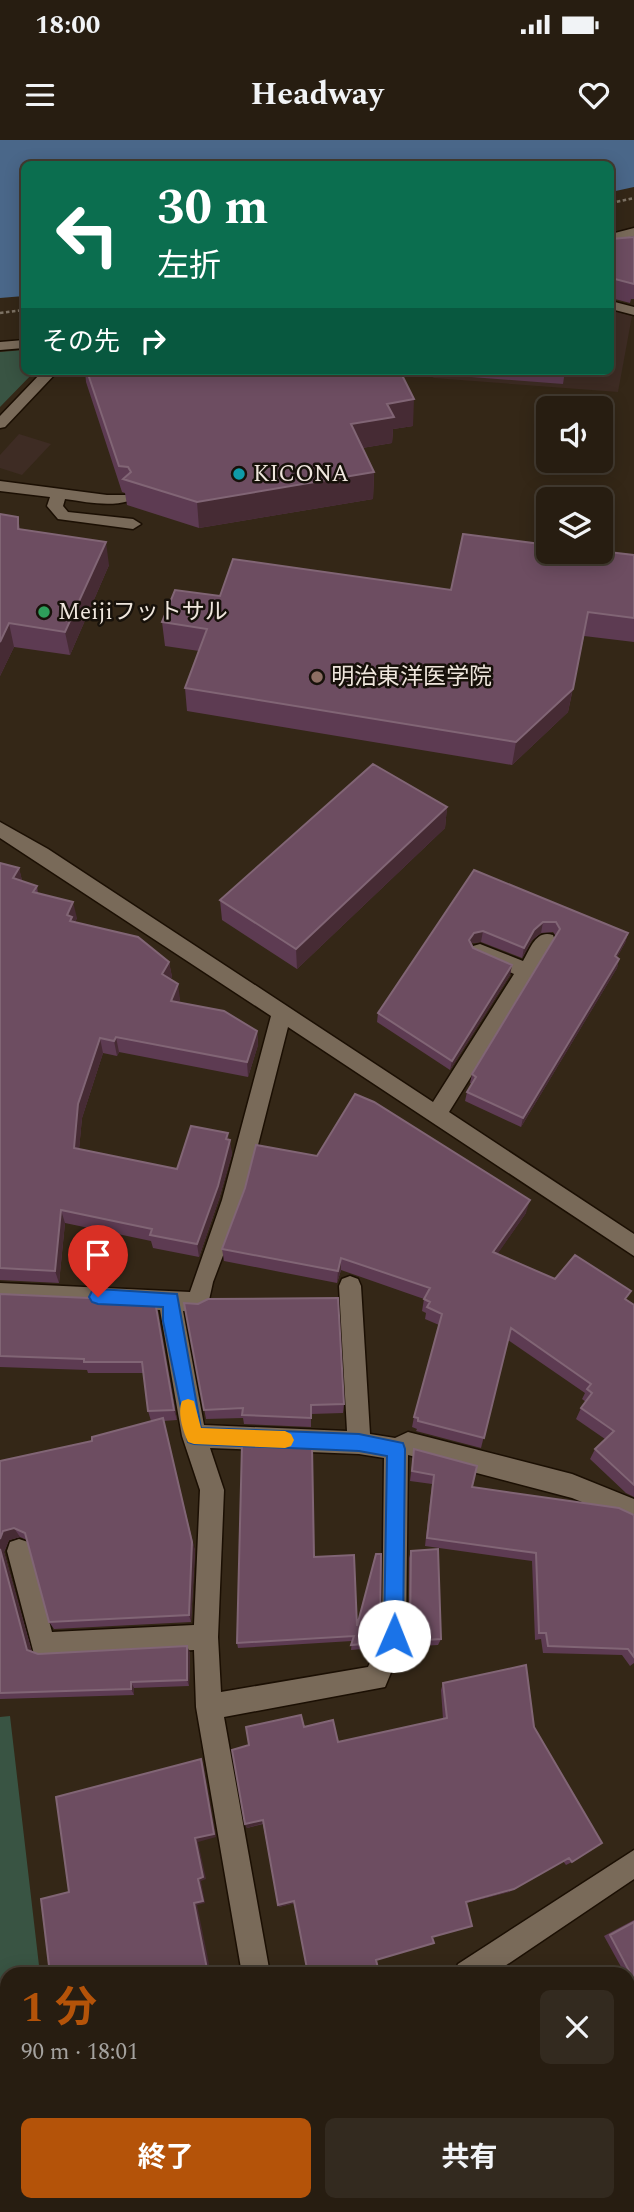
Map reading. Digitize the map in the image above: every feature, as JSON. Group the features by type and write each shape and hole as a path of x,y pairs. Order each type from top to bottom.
{"street":[{"path":"614,237 634,232"},
{"path":"614,306 634,311"},
{"path":"0,346 21,344"},
{"path":"0,424 47,375"},
{"path":"0,486 107,500 124,498"},
{"path":"59,494 55,506 63,516 133,524"},
{"path":"0,829 634,1246"},
{"path":"436,1115 546,940"},
{"path":"480,951 527,971"},
{"path":"0,1293 171,1299 199,1303 202,1282 233,1200 282,1013"},
{"path":"350,1286 359,1443"},
{"path":"171,1299 172,1321 194,1436 212,1490 206,1637 209,1707 255,1967"},
{"path":"194,1436 359,1443 396,1449 408,1443 572,1486 634,1511"},
{"path":"209,1707 376,1678 394,1636 396,1449"},
{"path":"19,1551 43,1645 206,1637"},
{"path":"478,1967 634,1863"}],"path":[{"path":"614,202 634,198"},
{"path":"0,313 21,310"}],"shaded area":[{"path":"614,311 632,316 618,392 434,378 428,375 614,375"},
{"path":"19,434 51,444 22,475 0,468 0,455"}],"green space":[{"path":"21,350 21,375 31,375 0,407 0,352"},
{"path":"10,1716 39,1967 0,1967 0,1717"}],"water":[{"path":"0,140 634,140 634,187 614,191 614,161 21,161 21,296 0,298"}],"building":[{"path":"634,237 634,284 614,279 614,239"},
{"name":"KICONA","path":"88,375 402,375 414,399 387,404 394,417 351,424 374,472 197,502 123,479 131,472 128,467 119,466"},
{"name":"Meijiフットサル","path":"0,514 18,517 18,529 106,542 65,632 9,623 0,642"},
{"path":"463,534 536,543 536,564 613,564 613,553 634,555 634,618 588,612 573,689 516,742 185,688 207,629 162,622 175,590 220,596 233,559 451,590"},
{"path":"373,764 447,807 296,949 220,900"},
{"path":"0,863 19,868 13,878 37,886 33,892 73,902 67,915 72,917 70,921 138,937 169,962 162,974 178,984 171,1001 224,1011 257,1031 247,1062 116,1037 114,1041 100,1038 78,1104 74,1148 177,1169 191,1126 228,1133 226,1139 230,1140 218,1186 197,1244 150,1235 152,1229 61,1210 55,1271 0,1268"},
{"path":"474,870 628,933 615,956 619,959 523,1118 467,1092 476,1077 472,1074 560,929 556,922 543,922 534,930 524,948 483,931 474,933 469,940 473,948 512,965 452,1061 378,1013"},
{"path":"355,1094 374,1102 530,1200 493,1252 555,1279 575,1255 631,1291 625,1299 634,1305 634,1485 595,1449 614,1431 581,1408 592,1393 587,1389 591,1384 511,1328 484,1438 418,1421 418,1418 414,1417 442,1314 427,1307 430,1302 424,1299 430,1288 341,1258 338,1271 222,1249 245,1188 256,1145 317,1156"},
{"path":"0,1294 155,1301 174,1410 148,1411 142,1362 84,1362 84,1359 0,1356"},
{"path":"338,1298 344,1404 311,1405 311,1418 242,1415 243,1408 204,1410 184,1303 198,1304 208,1299"},
{"path":"163,1418 192,1542 189,1615 49,1622 25,1533 14,1528 3,1531 0,1539 0,1461 92,1441 92,1437"},
{"path":"242,1445 312,1447 314,1557 354,1555 357,1626 376,1554 381,1554 380,1630 374,1643 351,1645 354,1636 237,1643"},
{"path":"414,1449 477,1466 472,1487 619,1508 634,1515 634,1657 628,1649 548,1646 546,1633 539,1633 536,1553 427,1538 434,1475 412,1471"},
{"path":"0,1549 27,1650 38,1654 187,1646 187,1680 131,1682 131,1689 0,1693"},
{"path":"438,1549 441,1639 406,1641 410,1630 411,1551"},
{"path":"526,1665 534,1727 602,1843 572,1862 569,1858 514,1889 466,1902 472,1926 432,1937 434,1943 376,1960 378,1967 307,1967 294,1901 278,1905 263,1820 245,1824 232,1750 249,1745 246,1727 301,1715 304,1727 333,1720 338,1742 447,1718 443,1683"},
{"path":"201,1759 214,1834 195,1838 203,1877 198,1879 203,1901 194,1903 207,1967 49,1967 41,1899 69,1892 56,1797"},
{"path":"634,1922 634,1967 627,1967 610,1935"}],"slow traffic":[{"path":"188,1407 194,1436 285,1440"}],"place":[{"name":"KICONA","path":"239,474"},
{"name":"Meijiフットサル","path":"44,612"},
{"name":"明治東洋医学院","path":"317,677"}],"route":[{"path":"98,1297 171,1299 179,1363 194,1436 359,1443 396,1449 394,1636"}]}
